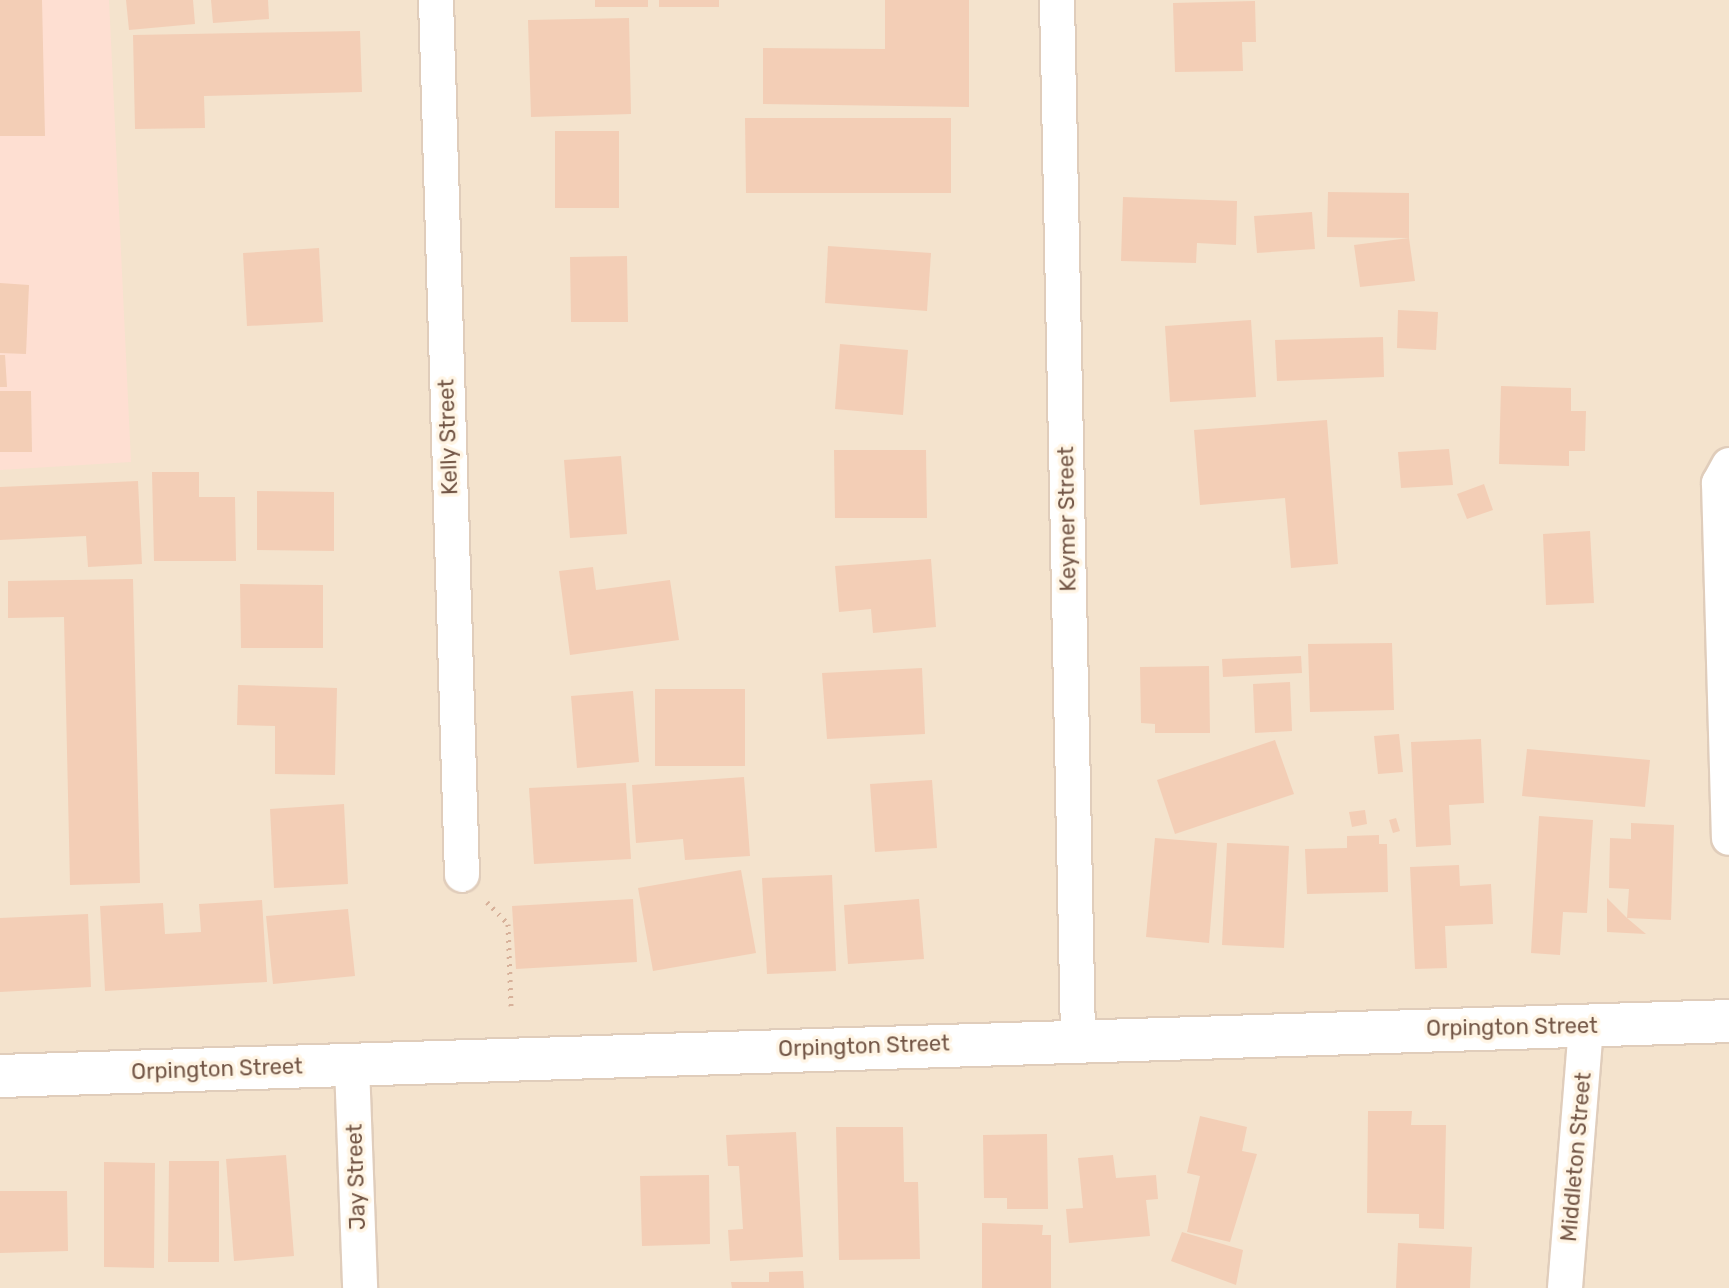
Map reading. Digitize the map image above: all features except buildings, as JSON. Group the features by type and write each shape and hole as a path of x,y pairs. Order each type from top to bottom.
{"street":[{"name":"Kelly Street","path":"436,0 462,875"},
{"name":"Keymer Street","path":"1057,0 1078,1038"},
{"path":"1729,465 1719,483 1729,838"},
{"name":"Orpington Street","path":"0,1076 352,1066 1078,1038 1729,1021"},
{"name":"Middleton Street","path":"1565,1288 1586,1025"},
{"name":"Jay Street","path":"352,1066 360,1288"}],"path":[{"path":"462,875 508,924 511,1006"}],"shaded area":[{"path":"0,0 1729,0 1729,1288 0,1288"},
{"path":"0,0 109,0 131,462 0,470"}]}
